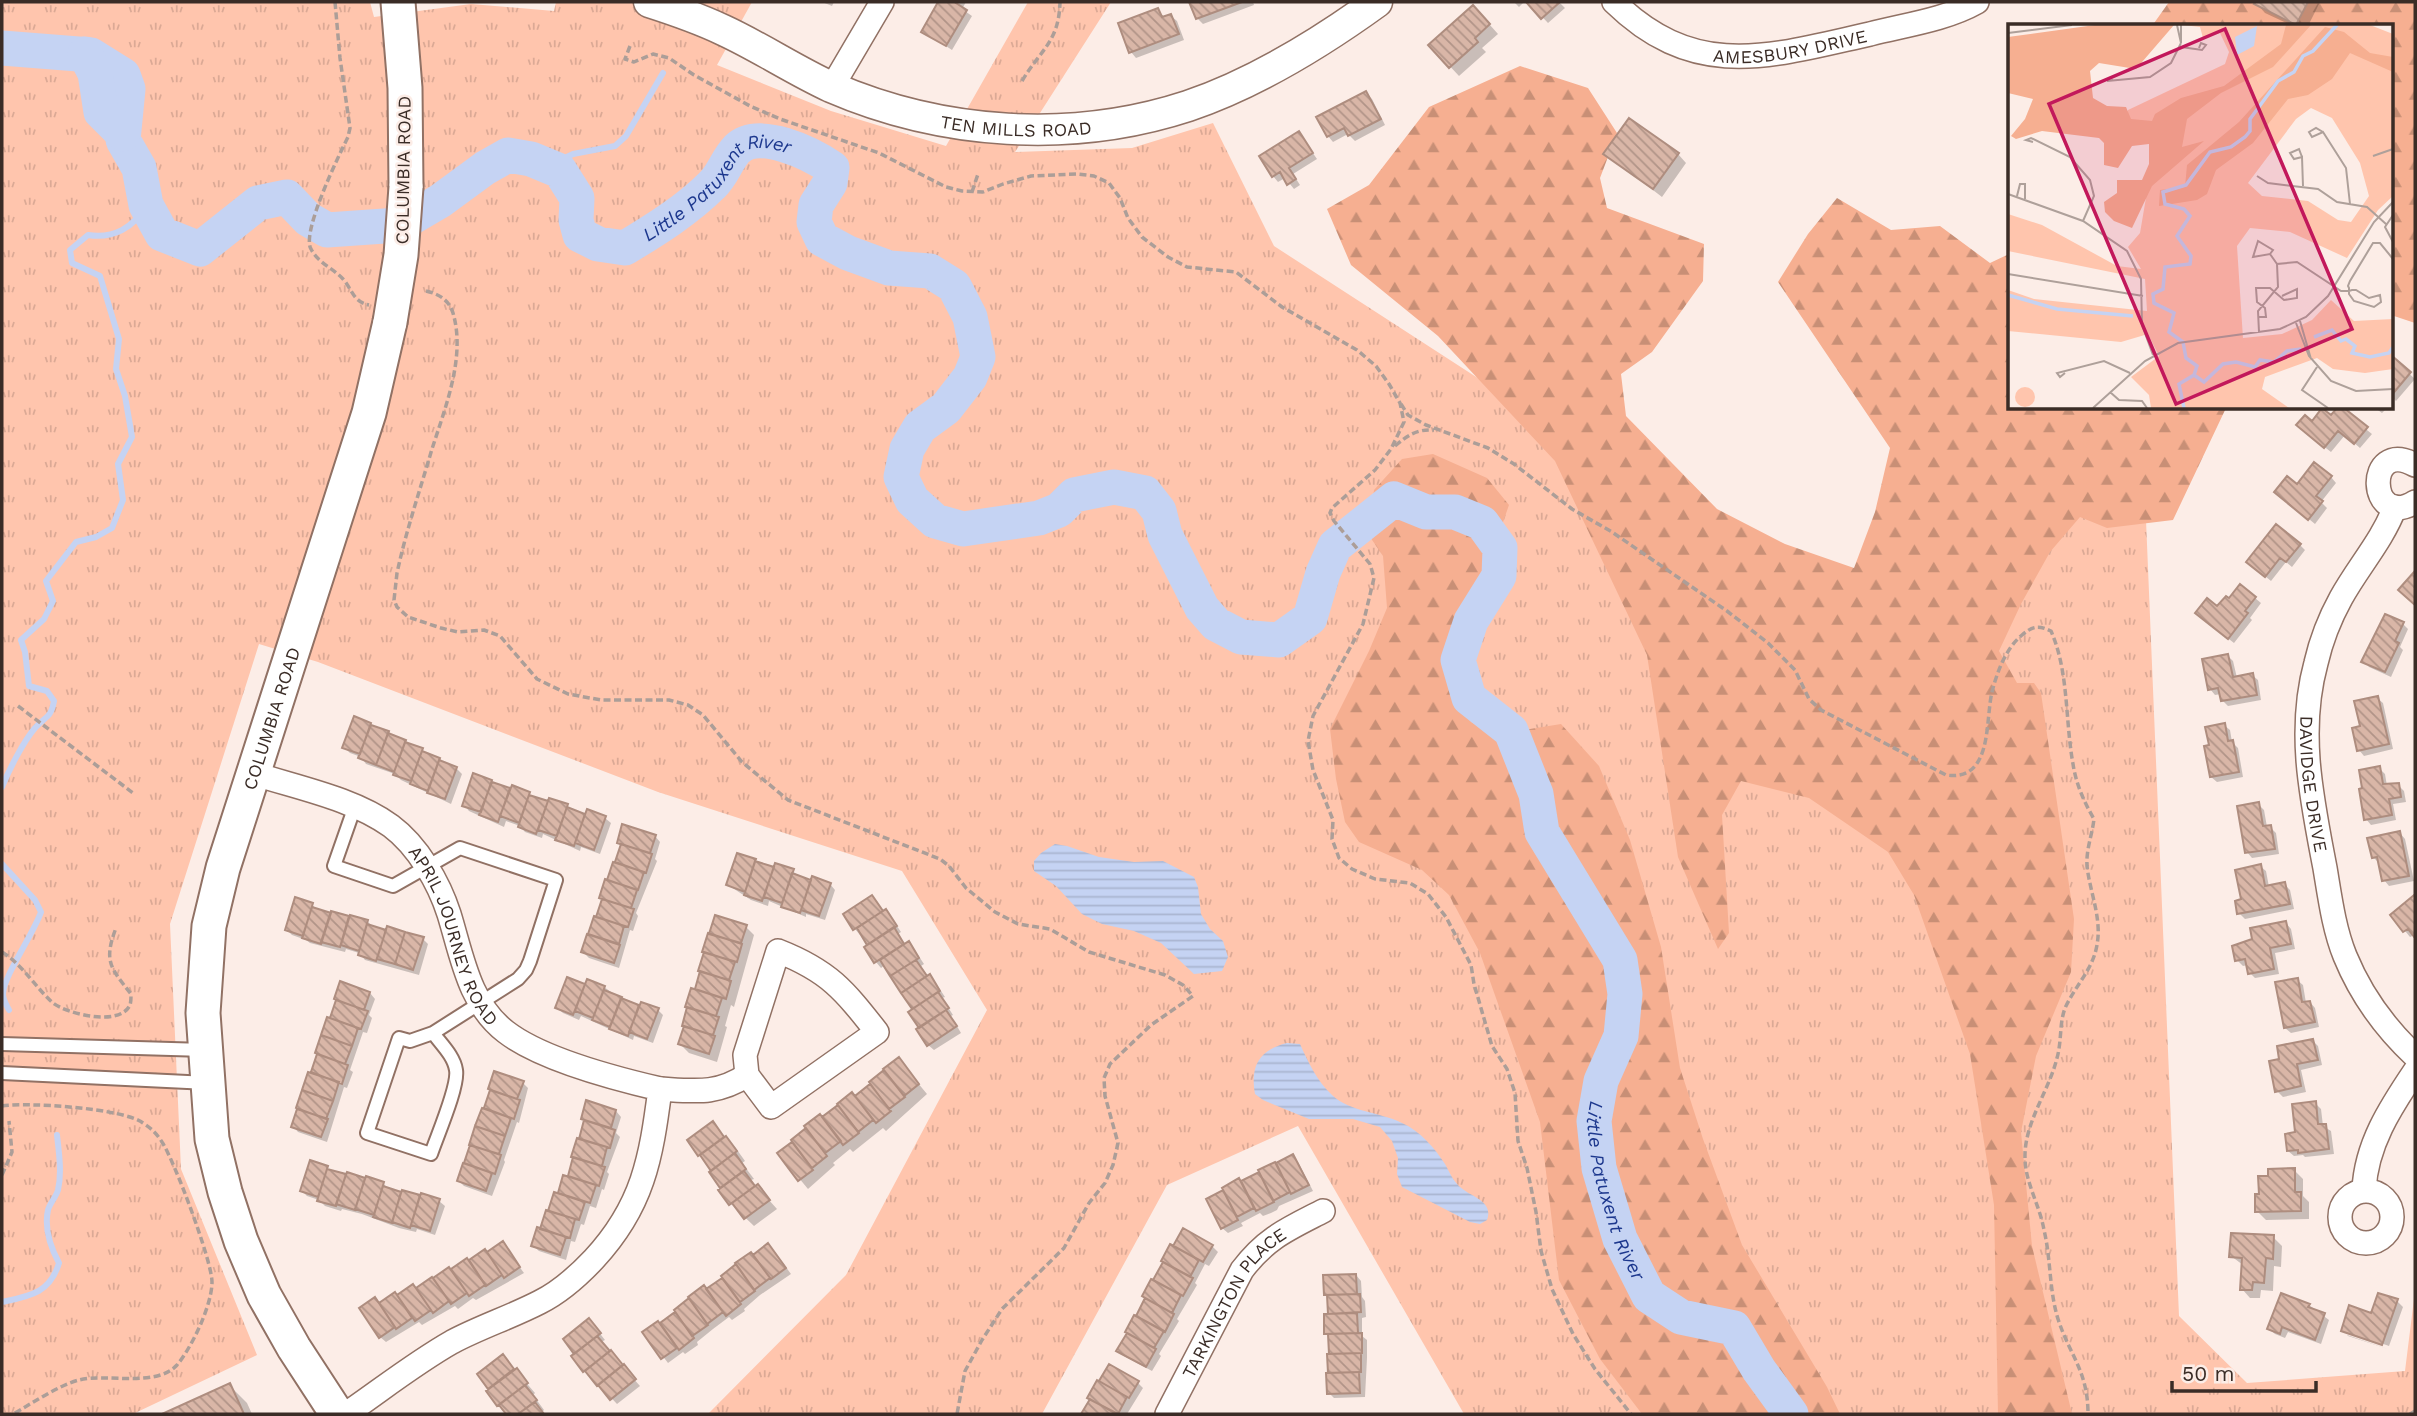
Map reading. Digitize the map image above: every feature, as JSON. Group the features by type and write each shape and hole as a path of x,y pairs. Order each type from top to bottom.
{"main road":[{"name":"COLUMBIA ROAD","path":"337,1414 294,1348 264,1295 241,1241 212,1139 203,1013 209,926 223,868 369,413 381,314 401,255 406,187 405,88 398,2"}],"street":[{"name":"TEN MILLS ROAD","path":"649,2 724,30 832,87 898,110 951,123 1021,130 1074,128 1133,119 1187,106 1244,83 1300,52 1377,2"},
{"path":"832,87 882,2"},
{"name":"AMESBURY DRIVE","path":"1614,2 1658,36 1686,48 1718,56 1749,58 1778,55 1934,18 1977,2"},
{"name":"DAVIDGE DRIVE","path":"2415,465 2407,460 2397,460 2380,470 2377,490 2383,500 2405,505 2339,600 2315,664 2305,740 2312,802 2335,925 2345,956 2376,1012 2397,1039 2415,1056"},
{"name":"APRIL JOURNEY ROAD","path":"252,773 355,806 393,827 427,867 448,912 467,978 481,1002 504,1031 524,1044 628,1082 660,1089 709,1091 732,1085 747,1074"},
{"path":"778,951 806,962 833,980 877,1032 771,1107 747,1074 745,1055 778,951"},
{"path":"2364,1190 2369,1156 2379,1131 2393,1103 2415,1071"},
{"path":"346,1414 453,1342 541,1302 580,1274 613,1237 638,1195 654,1134 660,1089"},
{"name":"TARKINGTON PLACE","path":"1167,1414 1242,1270 1272,1238 1323,1211"}],"lane":[{"path":"355,806 334,866 393,886 460,848 556,880 526,970 508,987 433,1033 410,1041 399,1038 367,1133 431,1154 456,1083 456,1070 451,1057 433,1033"},
{"path":"2,1044 206,1067"},
{"path":"2,1073 206,1067"}],"path":[{"path":"335,2 350,128 307,240 310,248 343,279 358,302 381,314"},
{"path":"1022,81 1054,37 1060,21 1060,2"},
{"path":"630,46 625,59 634,62 653,54 669,58 714,86 770,115 879,153 946,187 983,192 1031,176 1077,174 1094,176 1109,183 1142,237 1168,257 1187,267 1236,272 1283,307 1357,350 1376,366 1408,415 1488,448 1514,464 1572,509 1612,532 1727,611 1768,643 1795,670 1809,699 1821,710 1946,775 1959,777 1972,769 1986,745 1992,690 2014,641 2031,627 2040,626 2051,631 2058,646 2073,764 2079,790 2094,819 2087,846 2087,863 2099,923 2097,946 2091,966 2062,1016 2062,1036 2057,1061 2025,1145 2025,1160 2045,1234 2052,1297 2059,1321 2083,1374 2088,1414"},
{"path":"972,192 978,174"},
{"path":"426,291 441,296 453,312 456,344 453,376 397,573 394,600 401,612 419,622 441,628 458,632 484,630 500,636 537,679 555,690 601,700 669,700 697,709 742,762 788,800 940,859 966,888 995,912 1018,925 1050,929 1089,952 1165,975 1183,985 1193,996 1164,1014 1110,1064 1104,1078 1105,1096 1118,1143 1113,1166 1064,1248 1002,1310 982,1340 965,1371 957,1414"},
{"path":"1400,403 1404,422 1391,449 1375,470 1332,508 1330,513 1370,564 1374,578 1363,624 1313,716 1308,741 1313,769 1333,820 1332,839 1339,858 1352,869 1376,878 1410,883 1428,894 1446,917 1471,965 1492,1046 1507,1069 1515,1093 1518,1141 1527,1168 1541,1251 1552,1289 1587,1357 1631,1414"},
{"path":"1391,449 1408,435 1421,429 1440,430"},
{"path":"18,706 133,793"},
{"path":"3,953 56,1005 83,1014 110,1018 119,1016 130,1006 131,994 111,967 108,951 116,928"},
{"path":"2,1106 109,1112 142,1121 156,1134 169,1156 209,1262 212,1281 210,1298 195,1335 176,1366 160,1375 79,1380 13,1414"},
{"path":"2,1175 12,1152 9,1121"},
{"path":"2,1166 9,1161"},
{"path":"2410,1414 2415,1411"}],"green space":[{"path":"2,2 370,2 374,17 471,4 554,11 556,2 752,2 717,65 831,111 946,146 1028,2 1111,2 1015,152 1132,148 1213,123 1274,246 1905,655 2039,443 2146,520 2179,1316 2247,1383 2405,1371 2415,1291 2415,1414 1464,1414 1298,1126 1167,1185 1042,1414 708,1414 846,1275 987,1010 902,871 658,792 318,662 259,644 170,924 181,1169 257,1355 133,1414 2,1414"},
{"path":"2169,2 2415,2 2415,323 2392,315 2392,24 2153,24"},
{"path":"1520,66 1588,88 1617,133 1600,178 1607,208 1704,244 1703,281 1652,352 1621,374 1626,416 1717,509 1785,544 1854,568 1875,512 1890,448 1778,282 1808,234 1837,198 1891,230 1940,226 1990,263 2008,254 2008,410 2225,410 2173,520 2107,528 2080,517 2050,552 1999,651 2017,683 2034,683 2041,693 2074,919 2071,972 2036,1056 2021,1132 2032,1246 2072,1414 1998,1414 1994,1205 1970,1054 1914,895 1888,852 1809,798 1741,781 1722,815 1729,933 1718,949 1678,857 1647,655 1555,461 1438,336 1351,265 1327,209 1369,185 1429,107"},
{"path":"1433,454 1487,478 1509,505 1488,565 1465,617 1450,688 1471,722 1494,735 1561,724 1599,766 1630,840 1661,947 1680,1068 1742,1245 1827,1387 1840,1414 1642,1414 1600,1359 1559,1280 1540,1122 1480,953 1449,895 1422,870 1359,842 1345,822 1330,729 1387,608 1383,556 1368,534 1374,490 1402,459"}],"water":[{"path":"1055,844 1099,857 1134,862 1163,861 1194,877 1201,914 1210,929 1223,941 1228,957 1222,971 1194,974 1161,943 1134,931 1102,924 1082,914 1056,886 1034,871 1034,861"},
{"path":"1287,1043 1300,1044 1317,1077 1339,1101 1393,1119 1421,1135 1458,1185 1484,1204 1487,1208 1487,1220 1480,1224 1470,1222 1402,1187 1397,1174 1398,1158 1392,1141 1380,1127 1353,1119 1309,1119 1255,1094 1254,1075 1259,1061 1269,1050"}],"building":[{"path":"938,2 957,2 967,10 946,46 921,32"},
{"path":"1189,2 1242,2 1196,19"},
{"path":"1526,2 1560,2 1541,19"},
{"path":"2256,2 2308,2 2297,24 2254,4"},
{"path":"1473,5 1490,24 1475,38 1478,42 1449,68 1428,45"},
{"path":"1158,8 1162,17 1171,14 1179,34 1129,53 1118,23"},
{"path":"1366,91 1381,119 1348,136 1344,128 1327,137 1316,117"},
{"path":"1629,118 1679,153 1653,189 1603,154"},
{"path":"1299,131 1313,153 1289,168 1296,179 1287,185 1280,172 1272,177 1259,156"},
{"path":"2392,356 2411,372 2392,395"},
{"path":"2320,410 2331,415 2335,410 2347,410 2368,427 2354,444 2338,431 2324,448 2296,425 2305,415 2312,421"},
{"path":"2314,462 2332,476 2316,496 2323,501 2308,520 2274,492 2287,476 2297,484"},
{"path":"2276,524 2301,544 2286,562 2280,558 2265,577 2246,562"},
{"path":"2415,573 2415,605 2398,590"},
{"path":"2240,584 2256,597 2245,611 2248,613 2228,639 2195,613 2207,598 2217,606 2226,596 2229,598"},
{"path":"2385,614 2404,622 2395,641 2399,643 2385,672 2361,662"},
{"path":"2228,654 2233,677 2253,673 2257,695 2221,701 2218,688 2208,690 2202,659"},
{"path":"2378,696 2389,744 2357,751 2352,728 2360,726 2354,701"},
{"path":"354,716 371,723 360,754 342,748"},
{"path":"2225,723 2228,741 2233,740 2239,772 2210,777 2204,746 2209,745 2205,727"},
{"path":"371,725 389,731 376,765 358,758"},
{"path":"388,733 406,740 394,772 376,765"},
{"path":"405,742 423,748 411,781 393,775"},
{"path":"422,751 440,758 428,791 410,784"},
{"path":"439,760 457,767 445,799 427,793"},
{"path":"2380,766 2383,784 2399,783 2401,797 2389,799 2392,815 2364,820 2359,770"},
{"path":"473,773 492,780 481,812 462,806"},
{"path":"492,782 510,788 498,822 479,815"},
{"path":"512,785 530,792 519,823 500,816"},
{"path":"529,795 548,801 536,834 518,827"},
{"path":"549,798 568,804 557,836 538,830"},
{"path":"2259,802 2263,826 2271,825 2275,849 2245,853 2237,806"},
{"path":"567,807 585,814 574,846 555,840"},
{"path":"587,809 606,816 594,850 575,843"},
{"path":"622,824 656,835 650,853 617,843"},
{"path":"2400,831 2409,876 2382,881 2377,857 2372,858 2367,838"},
{"path":"621,844 652,854 646,873 615,862"},
{"path":"737,853 756,859 745,892 726,885"},
{"path":"755,861 774,867 762,901 744,895"},
{"path":"613,862 644,872 638,890 607,880"},
{"path":"775,863 794,869 782,903 764,897"},
{"path":"2261,864 2265,886 2285,882 2290,904 2237,914 2235,901 2241,899 2235,870"},
{"path":"792,873 811,880 800,913 781,907"},
{"path":"812,876 831,883 819,916 801,910"},
{"path":"605,879 637,890 631,908 599,898"},
{"path":"872,895 883,911 853,930 843,914"},
{"path":"2414,895 2415,938 2408,929 2403,932 2390,915"},
{"path":"295,897 313,903 303,936 285,930"},
{"path":"602,899 634,909 628,927 596,917"},
{"path":"312,907 331,913 321,944 302,938"},
{"path":"886,909 897,926 867,945 857,928"},
{"path":"331,911 349,916 340,947 321,942"},
{"path":"350,915 368,920 359,951 341,945"},
{"path":"715,915 747,925 741,943 709,934"},
{"path":"594,916 624,926 619,944 588,934"},
{"path":"2286,921 2291,944 2270,948 2274,969 2248,974 2245,959 2235,961 2232,946 2252,939 2250,928"},
{"path":"367,924 386,930 376,961 358,955"},
{"path":"387,926 405,932 395,964 377,959"},
{"path":"894,927 904,944 874,963 864,947"},
{"path":"405,932 424,937 413,970 395,964"},
{"path":"708,933 742,944 737,962 702,952"},
{"path":"587,934 620,945 614,963 581,952"},
{"path":"909,941 919,958 890,976 880,960"},
{"path":"704,952 735,962 729,980 698,971"},
{"path":"916,960 927,976 901,993 890,976"},
{"path":"700,971 731,981 726,999 695,989"},
{"path":"930,974 940,991 912,1009 901,993"},
{"path":"567,977 585,984 573,1015 555,1008"},
{"path":"2298,978 2302,1002 2310,1001 2315,1022 2284,1028 2275,982"},
{"path":"587,979 605,986 593,1018 575,1011"},
{"path":"340,981 370,992 364,1010 334,999"},
{"path":"691,988 722,998 716,1016 685,1007"},
{"path":"604,990 622,997 610,1027 592,1020"},
{"path":"938,992 949,1008 919,1028 908,1012"},
{"path":"621,998 639,1005 628,1036 609,1029"},
{"path":"336,1000 368,1011 361,1029 330,1018"},
{"path":"641,1002 659,1008 647,1039 629,1032"},
{"path":"687,1007 719,1017 713,1035 682,1026"},
{"path":"946,1010 957,1026 927,1046 916,1029"},
{"path":"327,1017 358,1028 352,1046 321,1035"},
{"path":"684,1026 715,1036 709,1054 678,1044"},
{"path":"321,1035 352,1046 345,1064 315,1053"},
{"path":"2313,1039 2318,1060 2297,1064 2301,1086 2275,1092 2269,1061 2279,1059 2277,1046"},
{"path":"317,1054 348,1065 342,1084 311,1072"},
{"path":"899,1057 919,1084 904,1096 883,1069"},
{"path":"884,1070 905,1097 889,1109 869,1082"},
{"path":"494,1071 524,1081 517,1099 488,1089"},
{"path":"308,1072 339,1082 333,1101 302,1090"},
{"path":"870,1084 891,1111 876,1123 855,1096"},
{"path":"302,1090 333,1101 326,1119 296,1108"},
{"path":"490,1090 520,1100 514,1119 484,1108"},
{"path":"852,1092 873,1120 858,1132 837,1104"},
{"path":"586,1100 616,1110 611,1128 581,1119"},
{"path":"2316,1101 2318,1124 2326,1124 2329,1149 2298,1153 2298,1150 2287,1151 2285,1134 2295,1132 2292,1104"},
{"path":"838,1105 859,1133 843,1145 822,1117"},
{"path":"482,1108 511,1118 505,1136 475,1126"},
{"path":"297,1109 328,1119 321,1137 291,1127"},
{"path":"820,1114 841,1141 825,1153 804,1126"},
{"path":"584,1120 615,1130 610,1148 579,1139"},
{"path":"713,1121 724,1137 698,1156 687,1140"},
{"path":"475,1126 505,1136 499,1154 469,1145"},
{"path":"806,1128 827,1156 812,1168 791,1140"},
{"path":"726,1136 737,1151 711,1171 700,1155"},
{"path":"577,1138 607,1147 602,1166 571,1157"},
{"path":"792,1142 813,1170 798,1181 777,1153"},
{"path":"470,1145 501,1155 495,1174 464,1163"},
{"path":"735,1153 746,1169 720,1188 709,1172"},
{"path":"1293,1154 1309,1185 1291,1194 1276,1163"},
{"path":"573,1157 605,1167 599,1186 568,1176"},
{"path":"310,1160 328,1166 318,1197 300,1191"},
{"path":"1275,1162 1290,1192 1273,1201 1258,1170"},
{"path":"463,1163 492,1173 486,1191 457,1181"},
{"path":"2295,1168 2295,1192 2301,1192 2301,1211 2255,1212 2255,1194 2259,1194 2258,1176 2268,1176 2268,1169"},
{"path":"327,1169 346,1174 336,1206 317,1201"},
{"path":"744,1171 755,1186 729,1205 718,1190"},
{"path":"347,1172 365,1178 355,1210 336,1204"},
{"path":"1259,1172 1274,1202 1256,1211 1241,1181"},
{"path":"563,1175 596,1185 590,1203 558,1193"},
{"path":"366,1176 384,1182 374,1215 355,1209"},
{"path":"1239,1178 1254,1208 1237,1217 1222,1188"},
{"path":"758,1184 770,1200 744,1219 732,1203"},
{"path":"383,1186 401,1192 392,1223 373,1217"},
{"path":"402,1190 420,1195 410,1228 392,1222"},
{"path":"1223,1190 1238,1220 1221,1229 1206,1199"},
{"path":"554,1192 585,1202 579,1220 548,1211"},
{"path":"421,1193 440,1199 430,1231 411,1225"},
{"path":"546,1210 575,1219 570,1238 540,1229"},
{"path":"537,1227 566,1237 560,1255 531,1246"},
{"path":"1183,1228 1213,1245 1203,1262 1173,1246"},
{"path":"2231,1233 2274,1235 2273,1259 2266,1258 2264,1283 2253,1282 2252,1290 2240,1290 2242,1258 2229,1257"},
{"path":"503,1241 520,1267 504,1278 487,1252"},
{"path":"768,1243 786,1268 771,1279 753,1255"},
{"path":"1170,1244 1199,1260 1190,1277 1161,1261"},
{"path":"485,1249 502,1275 486,1286 469,1260"},
{"path":"751,1252 770,1278 754,1290 735,1263"},
{"path":"467,1258 485,1285 469,1296 451,1269"},
{"path":"1163,1262 1193,1278 1183,1296 1153,1280"},
{"path":"736,1264 755,1291 740,1302 721,1276"},
{"path":"449,1267 467,1293 451,1304 433,1278"},
{"path":"1356,1274 1357,1294 1324,1295 1323,1275"},
{"path":"432,1277 449,1301 433,1313 416,1288"},
{"path":"722,1278 741,1304 726,1316 706,1289"},
{"path":"1151,1279 1181,1295 1172,1313 1142,1296"},
{"path":"413,1284 431,1310 415,1321 397,1295"},
{"path":"704,1285 723,1312 707,1324 688,1297"},
{"path":"395,1292 412,1318 396,1329 379,1303"},
{"path":"2281,1293 2325,1313 2315,1340 2282,1327 2280,1334 2267,1329"},
{"path":"2378,1293 2398,1299 2382,1345 2341,1331 2349,1305 2371,1313"},
{"path":"1360,1294 1361,1312 1328,1314 1327,1295"},
{"path":"375,1297 395,1327 379,1338 359,1308"},
{"path":"689,1298 708,1325 692,1336 674,1310"},
{"path":"1145,1298 1174,1314 1165,1332 1136,1316"},
{"path":"675,1312 694,1338 679,1350 660,1323"},
{"path":"1357,1313 1358,1333 1324,1334 1324,1314"},
{"path":"1134,1315 1164,1331 1154,1348 1125,1332"},
{"path":"589,1318 601,1333 574,1354 563,1339"},
{"path":"658,1321 677,1348 661,1359 642,1332"},
{"path":"1127,1333 1156,1349 1146,1367 1116,1351"},
{"path":"1362,1333 1362,1353 1329,1354 1328,1334"},
{"path":"597,1336 610,1351 583,1372 571,1356"},
{"path":"611,1350 623,1365 597,1386 585,1371"},
{"path":"1361,1353 1361,1372 1328,1373 1327,1354"},
{"path":"503,1354 514,1369 488,1389 477,1374"},
{"path":"624,1364 636,1379 610,1400 598,1385"},
{"path":"1109,1364 1139,1381 1129,1398 1099,1381"},
{"path":"517,1368 528,1383 497,1406 486,1391"},
{"path":"1359,1372 1360,1393 1327,1394 1326,1373"},
{"path":"1097,1380 1127,1397 1118,1414 1087,1398"},
{"path":"230,1383 244,1414 162,1414"},
{"path":"525,1385 537,1400 518,1414 506,1414 499,1405"},
{"path":"1090,1399 1116,1414 1081,1414"},
{"path":"535,1402 544,1414 518,1414"}],"waterway":[{"name":"Little Patuxent River","path":"2,48 91,55 123,75 128,89 123,140 139,168 146,205 162,234 200,249 258,203 287,197 308,219 327,230 399,225 508,155 531,159 560,171 577,198 576,220 580,235 598,244 625,248 692,203 716,181 737,149 746,143 771,142 811,156 832,168 830,183 816,205 814,222 822,239 848,253 889,268 930,271 954,286 970,317 978,357 970,377 946,408 920,427 907,449 901,477 912,500 935,521 963,529 1039,518 1059,510 1074,495 1114,487 1145,493 1159,511 1165,535 1202,608 1216,624 1241,637 1279,640 1310,618 1323,573 1335,546 1394,499 1426,512 1455,512 1482,523 1500,548 1499,576 1471,621 1458,660 1469,698 1511,731 1536,794 1542,832 1620,960 1625,994 1621,1036 1601,1081 1594,1121 1599,1168 1620,1239 1649,1296 1681,1317 1734,1328 1759,1370 1791,1414"},
{"path":"85,54 95,73 101,112 123,134"},
{"path":"548,166 573,154 615,146 626,136 663,73"},
{"path":"2,787 21,748 35,728 50,714 54,701 47,691 29,686 21,640 44,619 53,601 46,581 76,542 96,537 112,528 123,500 118,464 132,437 125,396 116,369 119,339 100,276 72,263 70,250 88,235 106,235 129,226 146,205"},
{"path":"2,864 35,900 41,912 4,986 3,996 9,1010"},
{"path":"2,1302 30,1295 44,1287 59,1263 47,1224 48,1210 59,1183 57,1135"}]}
